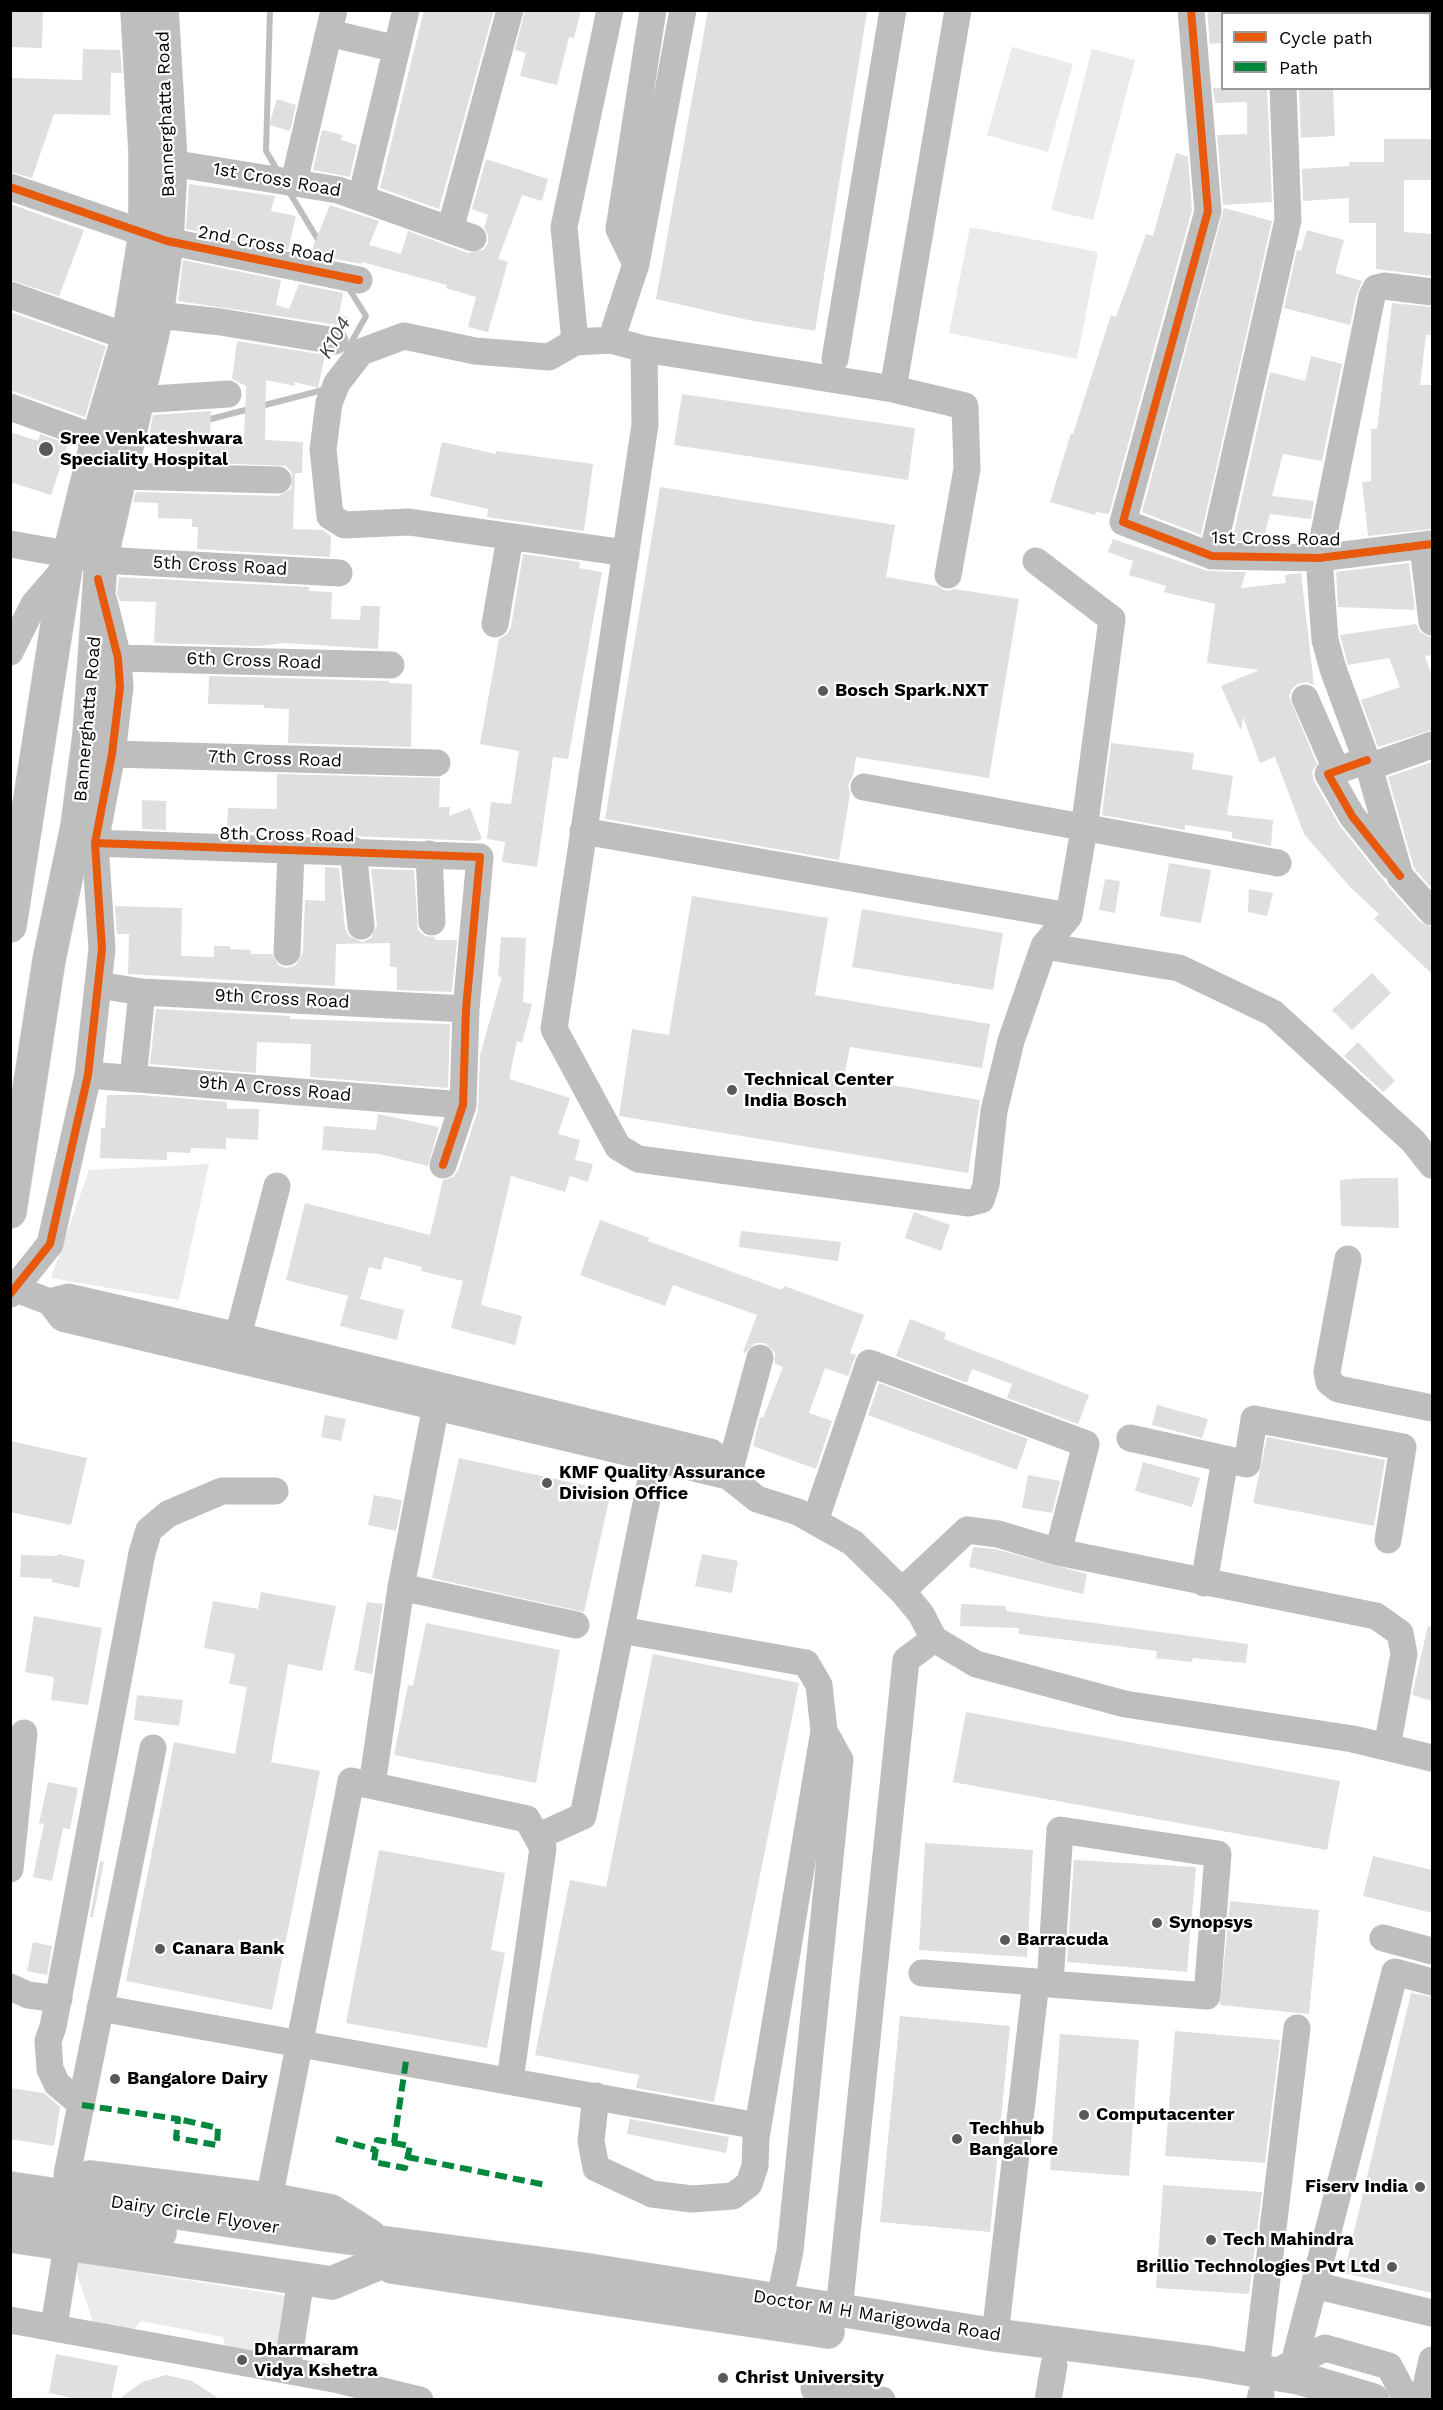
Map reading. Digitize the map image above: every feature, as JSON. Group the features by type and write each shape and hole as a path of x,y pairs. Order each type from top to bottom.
{"main road":[{"name":"Bannerghatta Road","path":"137,10 158,161"},
{"name":"Bannerghatta Road","path":"10,1212 49,960 77,826 89,735 100,569 119,476 157,315 156,237 162,10"},
{"name":"Bannerghatta Road","path":"10,926 67,561 156,237"},
{"path":"10,2166 269,2199 331,2211 378,2253 332,2283 314,2256 67,2246 10,2236"},
{"name":"Dairy Circle Flyover","path":"10,2188 314,2256"},
{"name":"Dairy Circle Flyover","path":"10,2212 314,2256 378,2253"},
{"name":"Doctor M H Marigowda Road","path":"378,2253 583,2269 995,2335 1272,2383"},
{"name":"Doctor M H Marigowda Road","path":"378,2253 1054,2365 1272,2383 1299,2378 1373,2400"}],"street":[{"path":"362,198 406,10"},
{"name":"1st Cross Road","path":"158,161 338,190 462,234 510,10"},
{"path":"575,342 564,227 610,10"},
{"path":"636,264 619,229 653,10"},
{"path":"611,340 636,264 683,10"},
{"path":"835,359 837,286 874,70 893,10"},
{"path":"893,389 958,10"},
{"name":"1st Cross Road","path":"1191,10 1208,211 1123,522 1212,556 1319,558 1428,546"},
{"path":"286,181 331,22 397,49"},
{"path":"1212,556 1288,220 1282,90"},
{"name":"2nd Cross Road","path":"10,187 156,237 359,280"},
{"path":"1400,876 1368,764 1325,640 1319,558 1372,296 1376,288 1384,286 1432,292"},
{"path":"10,295 128,337"},
{"path":"157,315 221,322 335,341"},
{"path":"626,553 409,522 344,525 330,516 323,450 329,403 337,384 362,352 404,336 475,351 549,357 575,342 611,340 644,349 893,389 965,406 967,469 948,575"},
{"path":"644,349 645,425 600,739 583,831 554,1029 618,1147 638,1159 969,1203 981,1200 986,1185 994,1111 1011,1041 1044,946 1069,915 1084,829 1112,619 1036,561"},
{"path":"137,400 228,394"},
{"path":"10,407 99,439"},
{"path":"119,476 278,480"},
{"path":"495,624 510,538"},
{"name":"5th Cross Road","path":"10,544 100,569 339,573"},
{"path":"1428,546 1432,622"},
{"path":"10,652 34,604 67,561"},
{"path":"100,569 118,658 120,687 112,754 95,843 102,949 88,1075 50,1244 13,1291 50,1302 68,1297 238,1336 655,1459 728,1476 757,1498 798,1512 853,1543 902,1591 921,1614 934,1640 976,1664 1125,1704 1353,1738 1432,1758"},
{"name":"6th Cross Road","path":"118,658 391,665"},
{"path":"1305,698 1337,771"},
{"path":"1432,745 1329,774 1352,816 1432,912"},
{"name":"7th Cross Road","path":"112,754 437,764"},
{"path":"864,787 1278,863"},
{"path":"583,831 1069,915"},
{"name":"8th Cross Road","path":"95,843 291,852 353,850 480,857 466,1009"},
{"path":"353,850 362,926"},
{"path":"287,952 291,852"},
{"path":"429,854 432,922"},
{"path":"1044,946 1179,968 1273,1013 1413,1141 1432,1165"},
{"name":"9th Cross Road","path":"98,985 142,992 466,1009"},
{"path":"133,1078 142,992"},
{"path":"443,1165 463,1105 466,1009"},
{"name":"9th A Cross Road","path":"88,1075 463,1105"},
{"path":"238,1336 277,1185"},
{"path":"1348,1258 1327,1372 1329,1382 1338,1389 1432,1408"},
{"path":"50,1302 62,1318 711,1452 721,1462 728,1476"},
{"path":"728,1476 760,1358"},
{"path":"815,1521 869,1363 1086,1444 1058,1552"},
{"path":"372,1785 401,1587 437,1396"},
{"path":"1130,1438 1246,1464 1254,1419 1403,1447 1388,1540"},
{"path":"537,1837 583,1816 655,1459"},
{"path":"1204,1583 1225,1459"},
{"path":"82,2105 57,2084 50,2069 48,2041 59,1999 142,1553 149,1530 168,1514 222,1491 275,1491"},
{"path":"902,1591 967,1530 998,1534 1058,1552 1376,1617 1400,1633 1404,1654 1387,1747"},
{"path":"401,1587 576,1625"},
{"path":"596,2096 591,2142 596,2168 652,2194 692,2199 733,2196 749,2184 755,2166 758,2126 824,1731 819,1685 806,1663 621,1630"},
{"path":"839,2311 906,1660 934,1640"},
{"path":"779,2301 790,2252 840,1760 824,1731"},
{"path":"10,1869 24,1732"},
{"path":"67,2174 153,1748"},
{"path":"269,2199 351,1781 527,1819 543,1848 510,2080"},
{"path":"922,1972 1043,1983 1207,1995 1218,1854 1060,1830 1043,1983 995,2335"},
{"path":"1383,1938 1432,1951"},
{"path":"1272,2383 1314,2285 1395,1972 1432,1982"},
{"path":"10,1987 28,1995 59,1999"},
{"path":"100,2008 758,2126"},
{"path":"1272,2383 1297,2028"},
{"path":"54,2326 67,2246"},
{"path":"287,2370 314,2256"},
{"path":"1314,2285 1432,2313"},
{"path":"10,2320 54,2326 287,2370 420,2400"},
{"path":"1272,2383 1325,2348 1389,2366 1407,2400"},
{"path":"1423,2400 1432,2360"},
{"path":"1048,2400 1054,2365"},
{"path":"814,2389 882,2400"}],"shaded area":[{"path":"1012,47 1073,64 1048,152 987,135"},
{"path":"1092,49 1135,60 1093,220 1051,210"},
{"path":"970,227 1098,252 1077,359 949,333"},
{"path":"209,1164 179,1300 51,1278 89,1170"},
{"path":"73,2262 293,2297 286,2336 268,2355 226,2347 223,2337 141,2321 133,2330 93,2322"}],"building":[{"path":"10,10 43,10 42,48 10,47"},
{"path":"424,10 494,10 439,209 380,188"},
{"path":"525,10 581,10 574,38 569,37 557,85 520,76 526,53 515,50"},
{"path":"708,10 867,12 815,331 748,320 656,299"},
{"path":"1207,10 1222,10 1221,43 1210,44"},
{"path":"83,49 120,50 122,73 111,73 110,115 54,114 32,178 10,172 10,78 82,80"},
{"path":"1213,88 1267,90 1272,202 1223,205 1217,135 1247,134 1247,102 1215,103"},
{"path":"1299,90 1333,90 1335,136 1301,138"},
{"path":"277,99 296,105 290,131 269,125"},
{"path":"322,130 343,135 341,140 357,145 350,177 313,170"},
{"path":"1384,139 1432,139 1432,180 1404,180 1404,232 1432,234 1432,276 1376,269 1376,223 1349,223 1349,198 1303,201 1302,169 1349,166 1349,162 1384,162"},
{"path":"1176,153 1188,157 1192,210 1109,514 1096,512 1095,515 1050,502 1111,315 1116,317 1146,234 1153,236"},
{"path":"486,159 548,179 542,201 522,195 498,259 508,262 488,332 468,327 476,297 446,288 447,285 362,262 361,264 310,254 330,205 379,221 369,245 401,254 408,231 468,253 483,250 488,243 488,235 484,227 488,215 472,209"},
{"path":"189,184 275,196 271,211 296,216 288,250 186,229"},
{"path":"10,204 84,230 59,296 10,280"},
{"path":"1224,208 1272,221 1201,535 1142,512"},
{"path":"1307,230 1344,240 1335,273 1362,281 1350,325 1284,308 1297,250 1301,251"},
{"path":"183,260 281,280 276,305 289,309 299,284 343,293 339,316 348,317 346,331 338,325 178,301"},
{"path":"1392,303 1432,307 1432,335 1426,335 1420,385 1432,385 1432,529 1368,536 1362,482 1371,481 1371,429 1377,429"},
{"path":"10,312 106,346 85,417 10,390"},
{"path":"237,341 325,355 318,388 295,382 294,386 266,380 265,440 303,442 302,473 295,473 293,529 323,530 331,536 330,557 197,549 198,527 192,527 192,519 158,518 158,503 133,502 136,492 278,496 291,489 292,473 286,466 163,461 168,447 148,440 153,415 211,411 210,438 244,439 246,386 232,379"},
{"path":"1311,356 1342,364 1322,461 1283,454 1272,496 1314,501 1311,519 1270,514 1263,541 1232,541 1270,372 1305,381"},
{"path":"682,394 915,428 908,480 674,445"},
{"path":"10,432 38,441 40,434 68,444 51,495 10,482"},
{"path":"442,442 496,454 496,451 593,464 584,531 487,517 488,509 430,496"},
{"path":"660,487 895,525 886,577 937,586 946,591 955,589 1019,599 989,778 856,757 853,776 848,785 850,794 839,860 605,819"},
{"path":"1113,539 1208,571 1246,572 1241,588 1286,583 1285,575 1301,573 1314,685 1306,682 1298,684 1292,689 1289,697 1317,764 1312,772 1314,781 1340,826 1388,886 1420,922 1432,927 1432,974 1374,919 1379,914 1350,887 1304,834 1275,757 1260,763 1243,717 1241,731 1221,686 1259,670 1207,663 1215,604 1164,592 1166,586 1129,575 1133,561 1108,552"},
{"path":"523,554 580,562 579,568 602,572 568,759 553,757 537,867 502,862 505,842 487,839 491,802 511,804 519,751 480,744 499,639 507,634 511,627"},
{"path":"1409,563 1415,610 1338,607 1336,572"},
{"path":"119,577 309,587 309,591 332,592 331,619 360,620 361,606 380,606 378,649 285,643 258,646 154,643 156,602 120,601 117,594"},
{"path":"1416,624 1420,632 1432,638 1432,655 1425,656 1432,676 1432,730 1378,747 1361,700 1400,687 1389,658 1348,665 1340,635"},
{"path":"209,676 389,681 389,683 412,684 411,747 288,743 289,709 264,708 264,705 208,704"},
{"path":"1111,743 1194,753 1192,769 1233,776 1227,815 1273,820 1271,846 1232,838 1232,832 1185,825 1185,830 1102,815"},
{"path":"1432,762 1432,889 1414,868 1388,777"},
{"path":"277,774 440,778 439,807 450,807 449,816 470,808 482,839 476,841 227,831 228,808 277,809"},
{"path":"142,800 166,801 166,830 142,829"},
{"path":"1169,863 1211,870 1201,923 1160,916"},
{"path":"325,867 339,868 345,928 349,936 362,942 371,938 377,925 371,869 414,870 418,930 425,936 435,937 435,940 457,940 452,992 397,990 397,967 390,967 390,943 336,944 335,986 128,974 129,934 117,934 115,906 182,908 181,956 214,957 214,946 230,946 230,949 251,950 251,954 272,954 278,965 286,968 295,966 303,953 305,900 325,901"},
{"path":"1105,879 1120,881 1115,913 1099,910"},
{"path":"1249,889 1273,893 1267,916 1248,912"},
{"path":"692,896 828,918 815,995 990,1024 982,1068 850,1047 844,1077 980,1100 968,1173 619,1116 632,1029 669,1035"},
{"path":"862,909 1003,933 993,990 852,967"},
{"path":"501,937 526,938 523,1002 532,1004 522,1043 517,1041 509,1079 570,1098 558,1134 580,1140 575,1160 593,1164 588,1182 570,1176 565,1192 511,1176 481,1305 522,1316 515,1345 451,1328 463,1281 421,1271 422,1267 384,1257 381,1270 369,1267 360,1299 286,1280 305,1203 430,1235 443,1180 453,1177 458,1171 478,1110 480,1055 502,977 498,976"},
{"path":"1372,973 1391,993 1352,1030 1332,1010"},
{"path":"156,1009 290,1016 290,1019 450,1024 448,1088 310,1077 311,1044 257,1042 256,1073 150,1064"},
{"path":"1358,1042 1395,1081 1383,1092 1344,1056"},
{"path":"107,1095 141,1095 227,1102 227,1109 259,1109 258,1140 226,1138 226,1149 191,1148 190,1153 167,1152 167,1160 100,1158 101,1128 105,1128"},
{"path":"378,1114 439,1127 428,1166 379,1154 322,1150 324,1126 376,1130"},
{"path":"1398,1178 1399,1228 1341,1226 1340,1180"},
{"path":"914,1212 950,1225 941,1251 905,1238"},
{"path":"600,1220 649,1238 648,1241 782,1290 784,1286 864,1315 850,1353 856,1355 848,1376 825,1368 809,1413 832,1421 816,1469 753,1446 760,1417 763,1418 783,1367 775,1364 775,1353 765,1343 755,1343 745,1353 743,1352 757,1315 673,1285 665,1306 580,1275"},
{"path":"741,1231 841,1242 838,1261 739,1247"},
{"path":"348,1296 404,1310 397,1340 340,1326"},
{"path":"910,1319 946,1333 944,1339 1089,1395 1078,1424 1007,1398 1012,1384 972,1369 967,1383 896,1356"},
{"path":"879,1383 1028,1439 1017,1470 868,1415"},
{"path":"1157,1405 1208,1419 1202,1438 1152,1425"},
{"path":"325,1415 346,1419 341,1441 321,1437"},
{"path":"1267,1437 1385,1460 1374,1526 1253,1503"},
{"path":"10,1441 87,1458 71,1525 10,1512"},
{"path":"459,1458 611,1491 584,1612 432,1578"},
{"path":"1143,1462 1200,1478 1192,1507 1135,1491"},
{"path":"1028,1475 1060,1481 1052,1513 1022,1508"},
{"path":"374,1495 402,1500 396,1531 368,1525"},
{"path":"973,1547 995,1549 1087,1574 1083,1594 969,1567"},
{"path":"58,1554 85,1560 79,1588 52,1582 52,1579 20,1577 21,1555 57,1556"},
{"path":"702,1554 738,1561 732,1593 695,1586"},
{"path":"261,1592 336,1606 322,1671 288,1664 271,1762 320,1771 272,2010 126,1981 174,1742 235,1754 247,1687 229,1684 235,1654 204,1648 213,1601 258,1609"},
{"path":"367,1602 383,1604 372,1674 354,1670"},
{"path":"961,1604 1006,1606 1006,1611 1248,1644 1246,1663 1193,1658 1192,1662 1156,1658 1157,1651 1019,1634 1019,1628 960,1626"},
{"path":"34,1616 102,1628 88,1705 51,1700 54,1677 25,1672"},
{"path":"426,1623 560,1650 536,1783 394,1755 408,1685 413,1686"},
{"path":"1428,1626 1432,1627 1432,1701 1412,1695"},
{"path":"653,1654 799,1683 714,2102 725,2104 636,2088 639,2075 535,2055 570,1880 606,1887"},
{"path":"137,1695 183,1700 179,1726 134,1720"},
{"path":"966,1712 1340,1781 1327,1850 953,1782"},
{"path":"48,1782 78,1788 70,1829 63,1828 52,1881 33,1877 44,1824 39,1823"},
{"path":"925,1843 1033,1850 1027,1957 919,1950"},
{"path":"379,1850 505,1873 491,1950 505,1953 487,2048 346,2023"},
{"path":"1373,1856 1432,1870 1432,1913 1363,1896"},
{"path":"1074,1860 1196,1867 1187,1972 1067,1962"},
{"path":"100,1861 104,1862 93,1917 90,1917"},
{"path":"1230,1901 1319,1910 1309,2014 1220,2005"},
{"path":"33,1942 52,1946 47,1975 27,1971"},
{"path":"1411,1993 1432,1997 1432,2293 1344,2273"},
{"path":"900,2016 1010,2026 990,2232 880,2222"},
{"path":"1175,2031 1280,2040 1265,2163 1165,2156"},
{"path":"1060,2034 1139,2040 1129,2176 1050,2170"},
{"path":"10,2088 44,2093 60,2107 54,2146 10,2139"},
{"path":"630,2119 729,2137 726,2153 627,2134"},
{"name":"Tech Mahindra","path":"1163,2185 1262,2192 1249,2294 1156,2288"},
{"path":"56,2354 118,2366 111,2400 81,2400 49,2393"},
{"path":"166,2375 192,2381 221,2400 118,2400 142,2382"}],"waterway":[{"name":"K104","path":"270,10 266,151 279,173"},
{"name":"K104","path":"288,190 320,243"},
{"name":"K104","path":"347,350 366,316 348,287"},
{"name":"K104","path":"203,421 323,390"}],"marked path":[{"path":"394,2143 410,2146 405,2168 374,2162 377,2140 394,2143 406,2061"},
{"path":"82,2105 178,2119 176,2138 217,2145 218,2128 178,2119"},
{"path":"336,2139 376,2150"},
{"path":"407,2157 546,2185"}],"cycle path":[{"path":"1191,10 1208,211 1123,522 1212,556 1319,558 1432,544"},
{"path":"10,187 167,241 359,280"},
{"path":"10,1294 50,1244 88,1075 102,949 95,843 112,754 120,687 118,658 98,579"},
{"path":"1367,760 1328,774 1352,816 1400,876"},
{"path":"95,843 480,857 466,1009 463,1105 443,1165"}],"place":[{"name":"Sree Venkateshwara Speciality Hospital","path":"46,449"},
{"name":"Bosch Spark.NXT","path":"823,691"},
{"name":"Technical Center India Bosch","path":"732,1090"},
{"name":"KMF Quality Assurance Division Office","path":"547,1483"},
{"name":"Synopsys","path":"1157,1923"},
{"name":"Barracuda","path":"1005,1940"},
{"name":"Canara Bank","path":"160,1949"},
{"name":"Bangalore Dairy","path":"115,2079"},
{"name":"Computacenter","path":"1084,2115"},
{"name":"Techhub Bangalore","path":"957,2139"},
{"name":"Fiserv India","path":"1420,2187"},
{"name":"Tech Mahindra","path":"1211,2240"},
{"name":"Brillio Technologies Pvt Ltd","path":"1392,2267"},
{"name":"Dharmaram Vidya Kshetra","path":"242,2360"},
{"name":"Christ University","path":"723,2378"}]}
